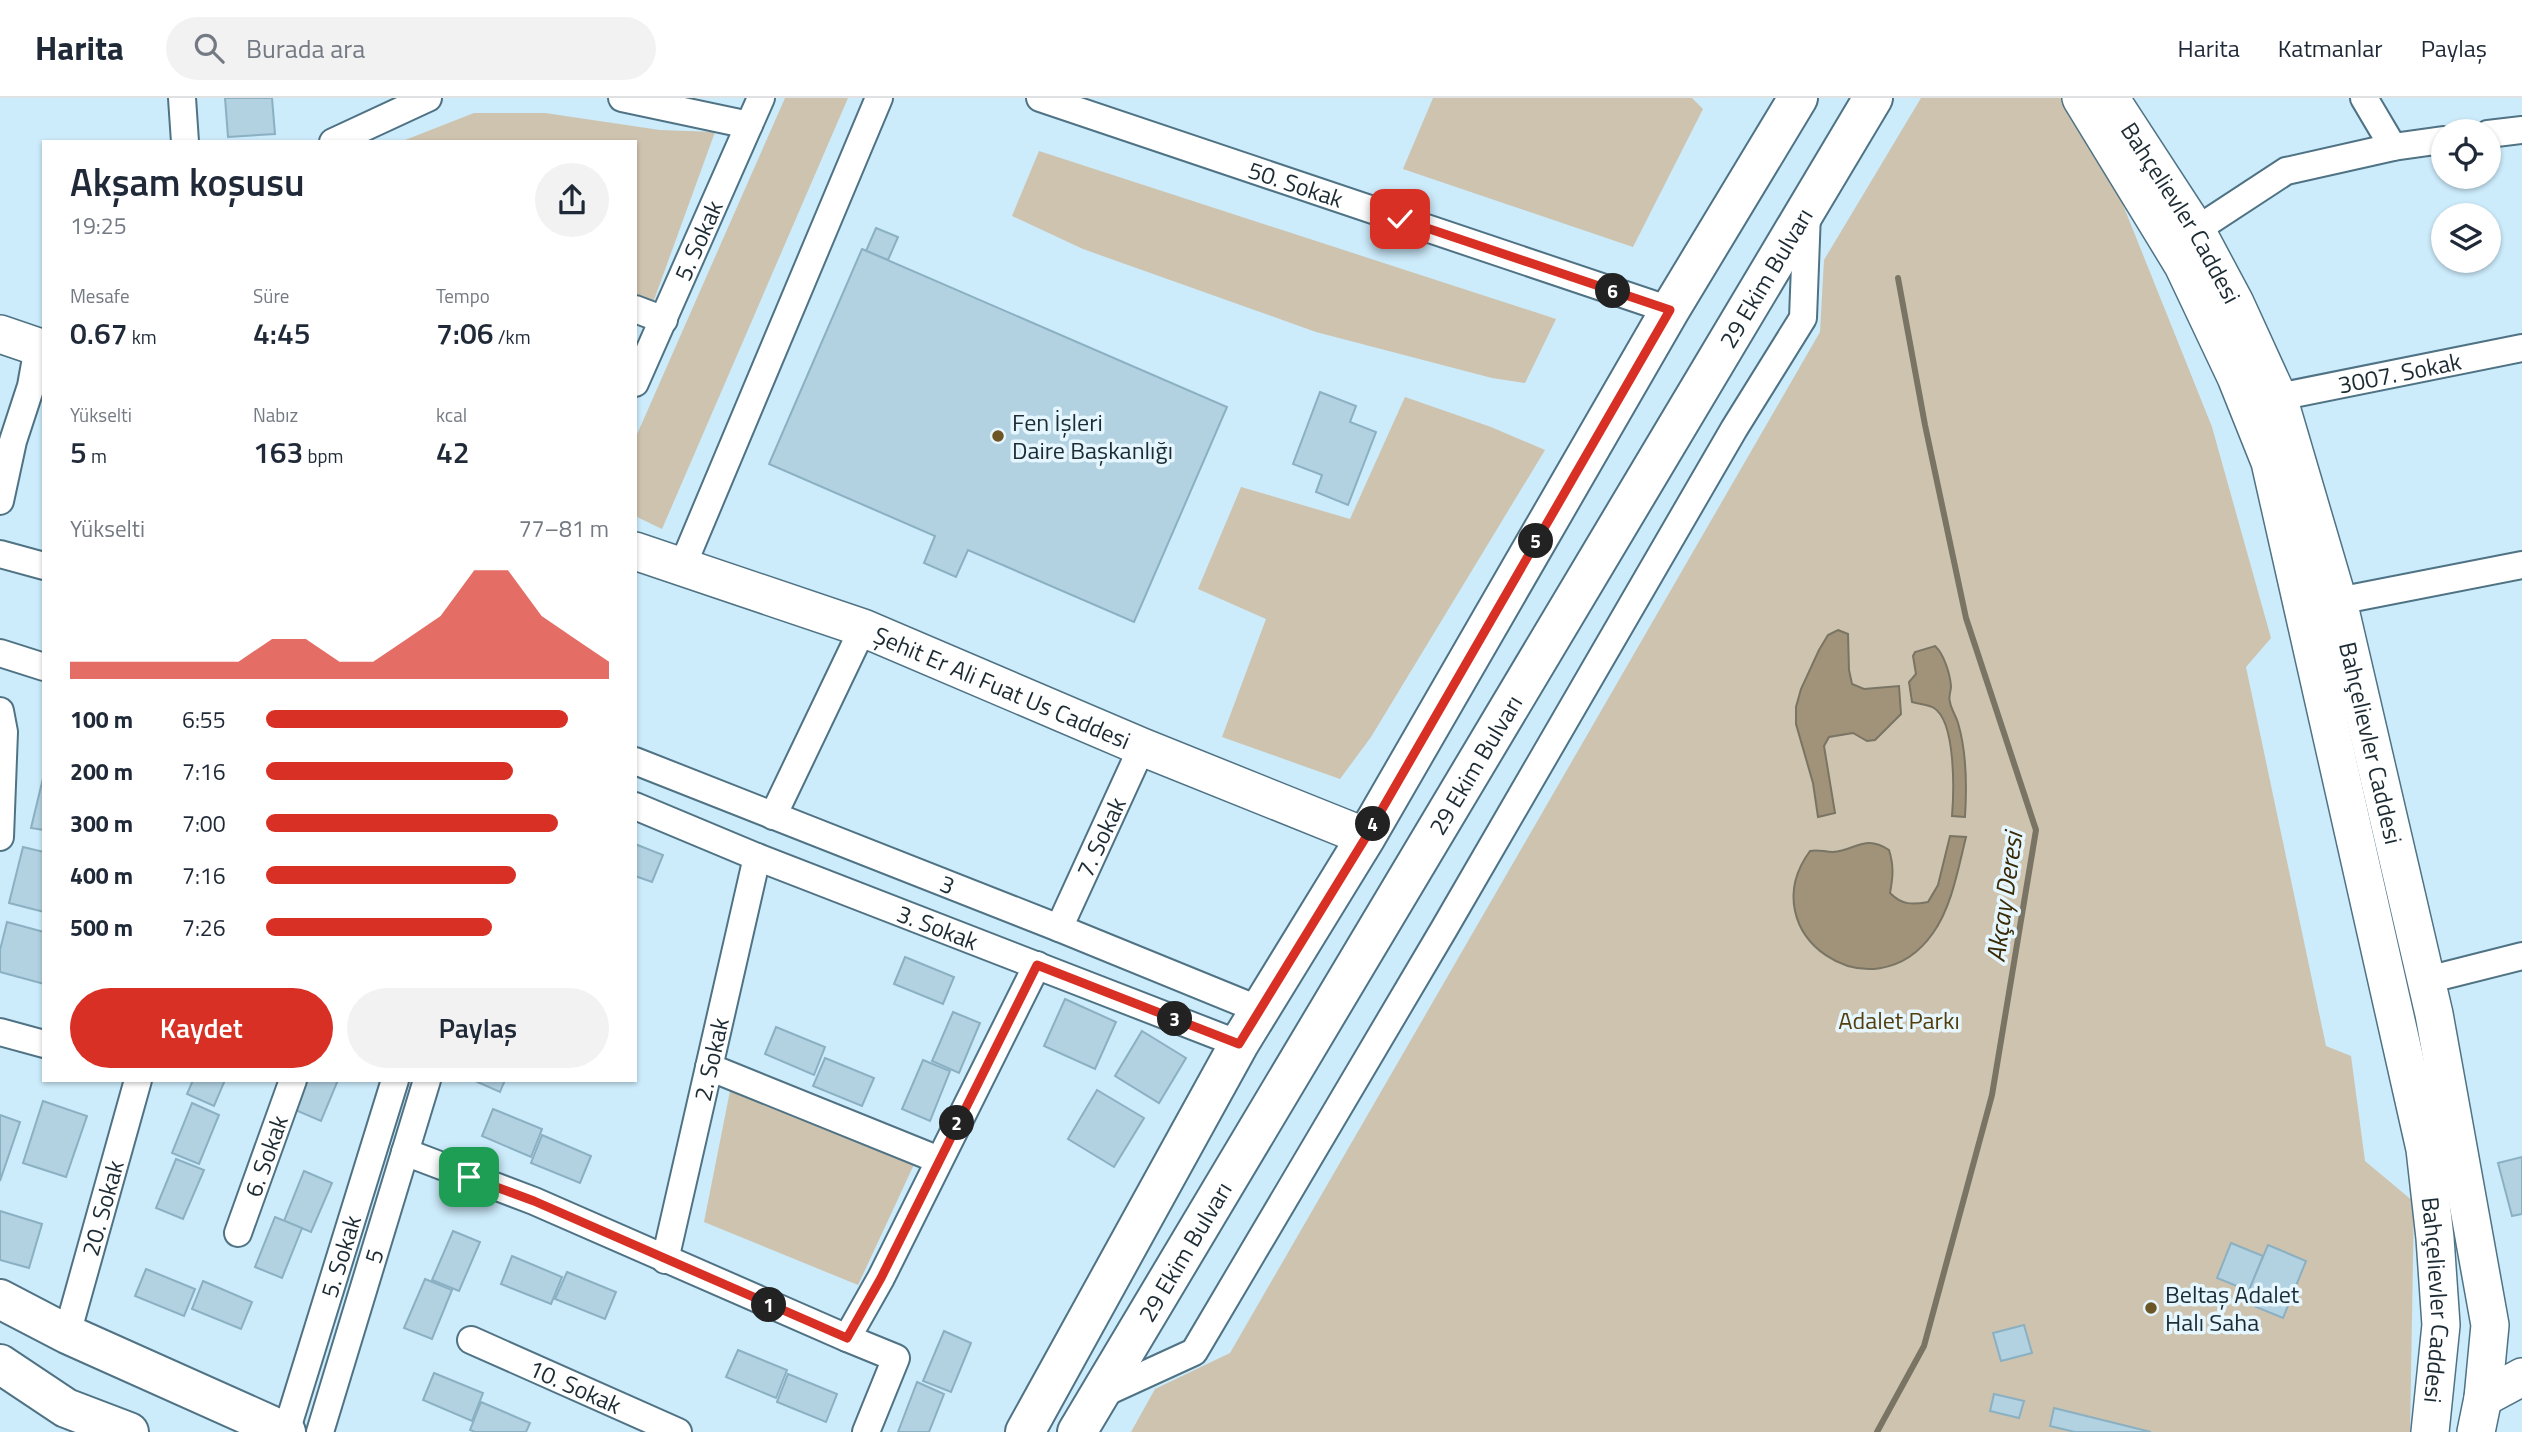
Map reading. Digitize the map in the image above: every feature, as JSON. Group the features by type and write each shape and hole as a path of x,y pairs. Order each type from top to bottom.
{"main road":[{"name":"29 Ekim Bulvarı","path":"1025,1432 1239,1044 1366,837 1670,310 1798,98"},
{"name":"29 Ekim Bulvarı","path":"1077,1432 1873,99"},
{"path":"0,1299 67,1334 286,1432"},
{"path":"0,1364 62,1420 128,1432"}],"street":[{"path":"183,98 185,140"},
{"path":"337,140 425,98"},
{"path":"622,98 749,125"},
{"name":"5. Sokak","path":"637,379 761,98"},
{"path":"682,566 879,98"},
{"name":"50. Sokak","path":"1040,98 1670,310"},
{"name":"Bahçelievler Caddesi","path":"2081,98 2183,265 2236,377 2270,462 2425,1149 2441,1325 2430,1432"},
{"name":"Bahçelievler Caddesi","path":"2110,98 2196,230 2235,303 2278,397 2338,601 2506,1327 2479,1415"},
{"path":"2364,98 2393,147"},
{"path":"2501,132 2522,130"},
{"path":"2196,230 2286,171 2393,147 2431,142"},
{"path":"1097,1397 1194,1352 1451,917 1734,429 1804,318 1807,208"},
{"path":"637,310 664,320"},
{"path":"0,334 41,348 13,441 0,501"},
{"name":"3007. Sokak","path":"2278,397 2522,348"},
{"name":"Şehit Er Ali Fuat Us Caddesi","path":"637,552 863,628 1142,747 1366,837"},
{"path":"0,554 42,565"},
{"path":"2338,601 2522,565"},
{"path":"773,816 863,628"},
{"path":"0,653 42,666"},
{"path":"0,711 4,732 0,837"},
{"name":"7. Sokak","path":"1059,928 1142,747"},
{"name":"3","path":"637,762 1260,1010"},
{"name":"3. Sokak","path":"637,807 757,857 1239,1044"},
{"name":"2. Sokak","path":"665,1260 757,857"},
{"path":"2427,980 2522,956"},
{"path":"847,1338 881,1278 1037,965"},
{"path":"0,1032 42,1043"},
{"path":"709,1067 939,1160"},
{"name":"20. Sokak","path":"67,1334 137,1082"},
{"name":"6. Sokak","path":"238,1233 292,1082"},
{"name":"5. Sokak","path":"286,1432 394,1082"},
{"name":"5","path":"320,1432 426,1082"},
{"path":"405,1152 534,1201 896,1358 866,1432"},
{"name":"10. Sokak","path":"471,1340 678,1432"},
{"path":"2479,1415 2522,1377"}],"green space":[{"path":"785,98 848,98 662,529 637,517 637,434"},
{"path":"1433,98 1692,98 1703,109 1633,247 1403,169"},
{"name":"Adalet Parkı","path":"1921,98 2064,98 2103,155 2212,427 2271,638 2246,667 2326,1046 2351,1056 2365,1161 2414,1202 2410,1432 1131,1432 1155,1389 1230,1353 1820,332 1824,260"},
{"path":"474,113 545,113 660,130 715,132 650,311 637,306 637,140 405,140"},
{"path":"1039,151 1556,319 1525,383 1492,378 1316,332 1083,249 1012,216"},
{"path":"1405,397 1491,427 1545,450 1371,737 1340,779 1222,737 1266,619 1198,589 1241,487 1350,519"},
{"path":"731,1086 917,1158 858,1285 704,1222"}],"shaded area":[{"path":"1838,630 1848,634 1852,684 1864,689 1899,686 1901,714 1875,740 1867,741 1853,733 1829,737 1824,746 1835,813 1818,817 1813,783 1796,724 1796,707 1819,650 1828,635"},
{"path":"1935,646 1948,670 1951,686 1949,700 1958,723 1965,757 1965,817 1952,816 1952,758 1950,742 1941,716 1932,707 1912,702 1909,682 1916,674 1913,656 1915,652"},
{"path":"1950,836 1966,837 1950,899 1933,933 1908,958 1880,968 1852,967 1826,955 1806,936 1795,911 1795,882 1810,851 1841,851 1867,843 1881,845 1889,850 1892,861 1890,893 1903,902 1917,904 1928,902 1938,885"}],"building":[{"path":"225,98 272,98 275,134 228,137"},
{"path":"876,228 898,237 888,260 866,251"},
{"name":"Fen İşleri Daire Başkanlığı","path":"862,249 1227,407 1134,622 968,550 956,577 924,563 935,536 769,464"},
{"path":"1320,392 1356,406 1350,422 1376,432 1348,505 1316,492 1322,475 1293,464"},
{"path":"42,782 42,830 31,828"},
{"path":"637,845 663,855 652,882 637,877"},
{"path":"23,847 42,852 42,911 9,903"},
{"path":"7,922 42,931 42,983 0,972 0,950"},
{"path":"905,957 954,977 943,1004 894,984"},
{"path":"1065,999 1116,1022 1095,1069 1044,1046"},
{"path":"953,1012 980,1023 959,1073 932,1061"},
{"path":"776,1027 825,1047 814,1075 765,1054"},
{"path":"1142,1031 1186,1058 1159,1103 1115,1076"},
{"path":"825,1058 874,1078 862,1106 813,1086"},
{"path":"923,1060 950,1071 930,1121 902,1109"},
{"path":"192,1082 224,1082 214,1106 187,1094"},
{"path":"305,1082 337,1082 321,1121 293,1109"},
{"path":"478,1082 504,1082 500,1092"},
{"path":"1097,1090 1144,1118 1114,1167 1068,1139"},
{"path":"43,1101 87,1116 66,1177 23,1163"},
{"path":"192,1103 219,1115 199,1164 172,1153"},
{"path":"493,1109 542,1129 531,1157 482,1136"},
{"path":"0,1115 20,1122 0,1181"},
{"path":"542,1135 591,1156 580,1183 531,1163"},
{"path":"2522,1157 2522,1214 2512,1216 2498,1163"},
{"path":"176,1159 204,1170 183,1219 156,1208"},
{"path":"304,1171 332,1183 311,1232 284,1221"},
{"path":"0,1211 42,1224 29,1268 0,1260"},
{"path":"275,1217 302,1228 282,1278 255,1267"},
{"path":"453,1231 480,1242 459,1291 432,1280"},
{"name":"Beltaş Adalet Halı Saha","path":"2231,1243 2263,1256 2249,1291 2217,1278"},
{"name":"Beltaş Adalet Halı Saha","path":"2268,1245 2306,1261 2283,1318 2244,1302"},
{"path":"512,1256 562,1277 551,1304 501,1284"},
{"path":"146,1269 195,1289 184,1316 135,1296"},
{"path":"567,1272 616,1292 605,1319 555,1299"},
{"path":"425,1279 452,1290 432,1339 404,1328"},
{"path":"203,1281 252,1302 241,1329 192,1309"},
{"path":"2024,1325 2032,1353 2001,1361 1993,1333"},
{"path":"944,1331 971,1343 951,1392 923,1381"},
{"path":"738,1350 787,1370 776,1398 726,1377"},
{"path":"434,1373 483,1393 472,1421 423,1400"},
{"path":"788,1374 837,1394 826,1422 777,1402"},
{"path":"917,1382 944,1394 929,1432 898,1432"},
{"path":"1994,1394 2024,1401 2019,1418 1990,1411"},
{"path":"481,1402 530,1423 526,1432 470,1430"},
{"path":"2054,1408 2151,1432 2075,1432 2050,1426"}],"waterway":[{"name":"Akçay Deresi","path":"1877,1432 1924,1346 1992,1095 2036,830 1966,618 1925,425 1898,278"}],"place":[{"name":"Fen İşleri Daire Başkanlığı","path":"998,436"},
{"name":"Beltaş Adalet Halı Saha","path":"2151,1308"}],"route":[{"path":"469,1177 534,1201 847,1338 881,1278 1037,965 1239,1044 1366,837 1670,310 1400,219"}]}
